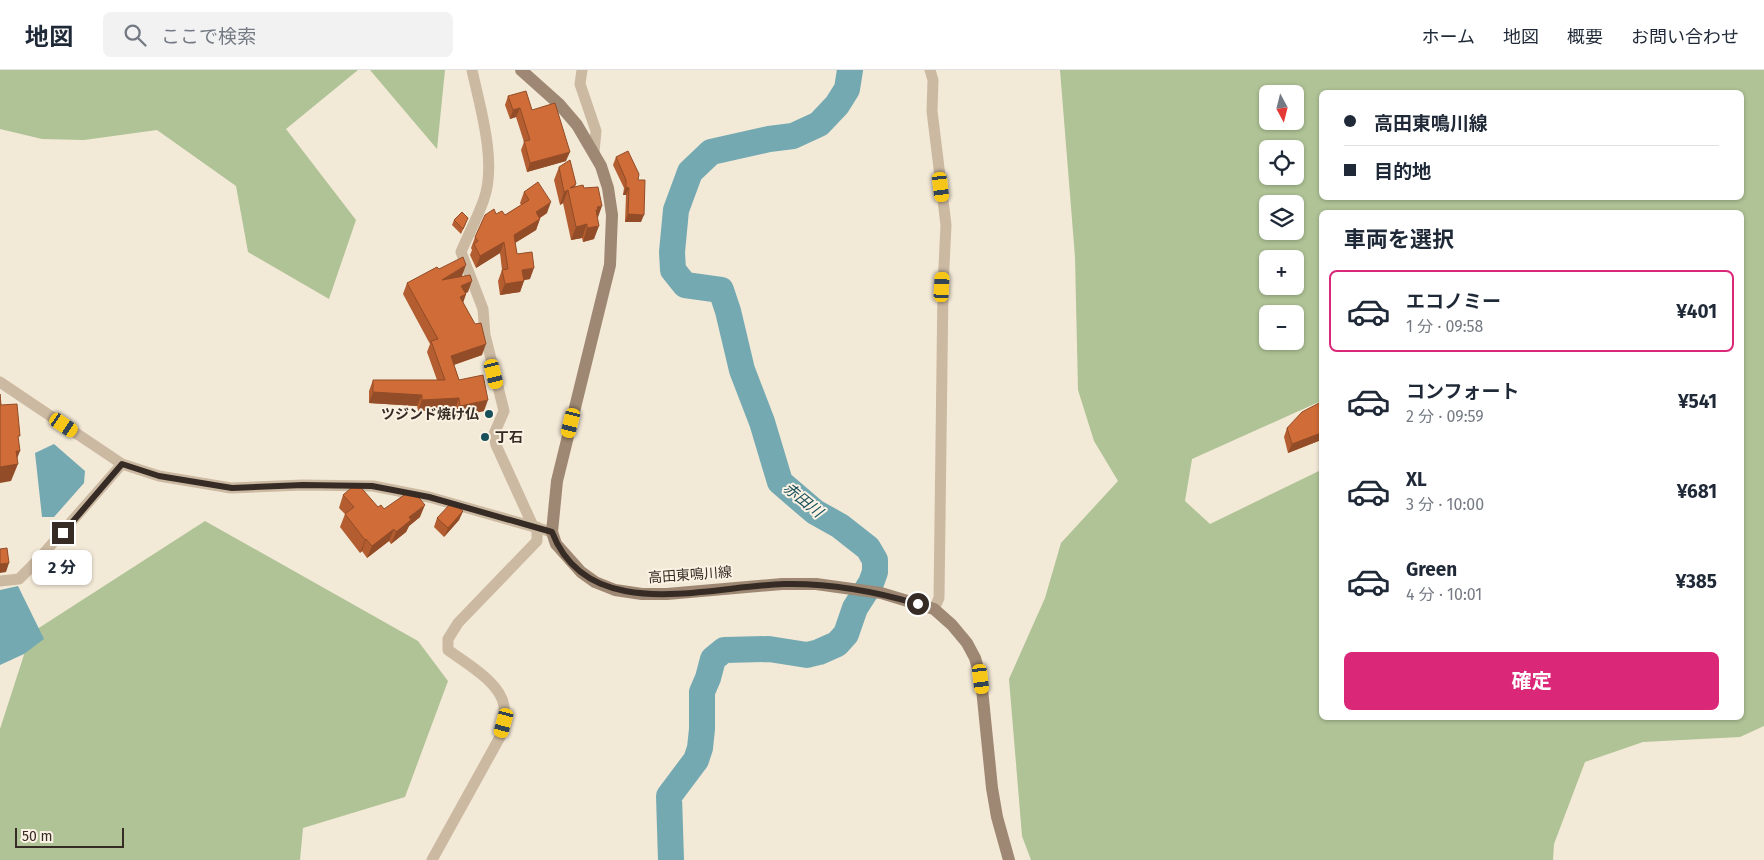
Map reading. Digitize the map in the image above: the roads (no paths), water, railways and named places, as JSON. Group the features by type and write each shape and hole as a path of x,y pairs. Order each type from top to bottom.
{"main road":[{"path":"520,70 559,104 577,124 601,166 608,188 612,215 610,265 557,481 552,532"},
{"name":"高田東鳴川線","path":"552,532 556,544 581,572 595,582 615,590 642,594 667,594 782,584 816,584 881,593 934,609 952,625 967,643 975,658 981,679 992,788 997,817 1009,860"}],"street":[{"path":"432,860 500,737 504,723 504,705 498,689 473,667 448,650 448,639 458,623 537,541 535,527 496,445 494,434 504,411 484,335 483,309 461,252 484,198 489,168 484,120 472,70"},
{"path":"582,70 580,84 596,131 594,152"},
{"path":"930,70 933,80 932,111 946,225 942,287 938,598 934,609"},
{"path":"0,382 122,464 167,477 232,488 303,485 372,486 429,497 552,532"},
{"path":"0,582 19,579 122,464"}],"water":[{"path":"54,444 85,471 84,483 54,517 42,517 35,453"},
{"path":"18,586 44,639 24,654 0,665 0,590"}],"waterway":[{"name":"赤田川","path":"671,860 669,796 696,760 700,748 702,692 713,659 724,650 769,649 807,655 837,644 846,634 855,608 871,583 875,572 875,560 868,548 840,526 815,512 780,482 762,422 742,370 721,290 685,285 673,270 672,252 676,210 690,172 711,152 769,139 793,136 819,124 837,105 847,89 850,70"}],"place":[{"name":"ツジンド焼け仏","path":"489,414"},
{"name":"丁石","path":"485,437"}]}
